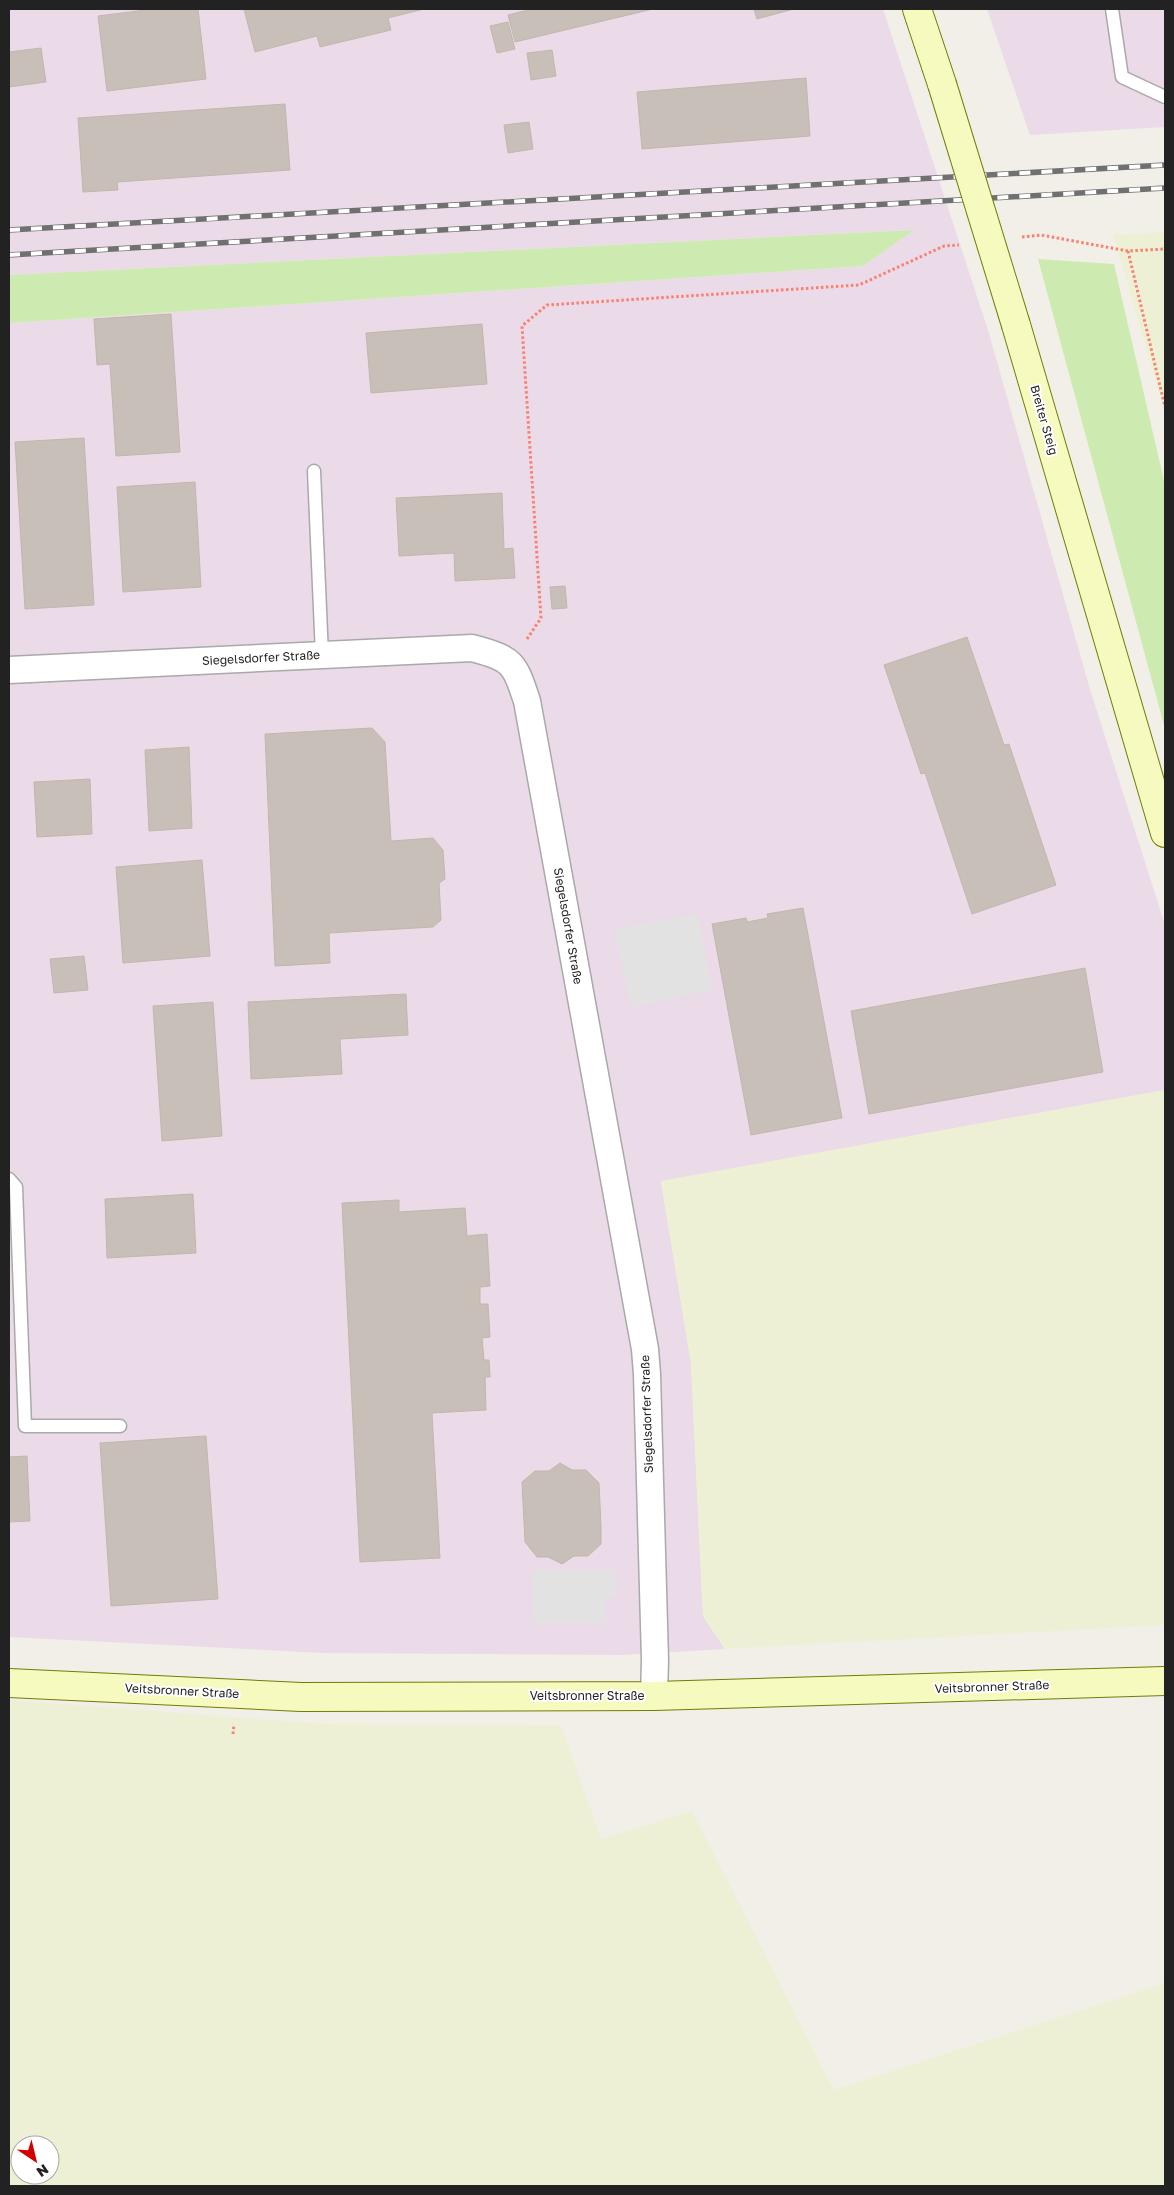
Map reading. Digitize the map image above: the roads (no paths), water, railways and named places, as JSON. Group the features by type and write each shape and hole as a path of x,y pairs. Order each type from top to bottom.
{"street":[{"name":"Breiter Steig","path":"917,9 1016,324 1165,833"},
{"name":"Siegelsdorfer Straße","path":"9,670 472,648 498,655 511,662 518,674 528,701 645,1349 655,1660 654,1696"},
{"name":"Veitsbronner Straße","path":"9,1683 301,1697 654,1696 1165,1681"}],"lane":[{"path":"1112,9 1122,77 1165,97"},
{"path":"314,471 322,655"},
{"path":"9,1179 16,1187 25,1426 120,1426"}],"railway":[{"path":"9,230 1165,165"},
{"path":"9,255 1165,188"}]}
